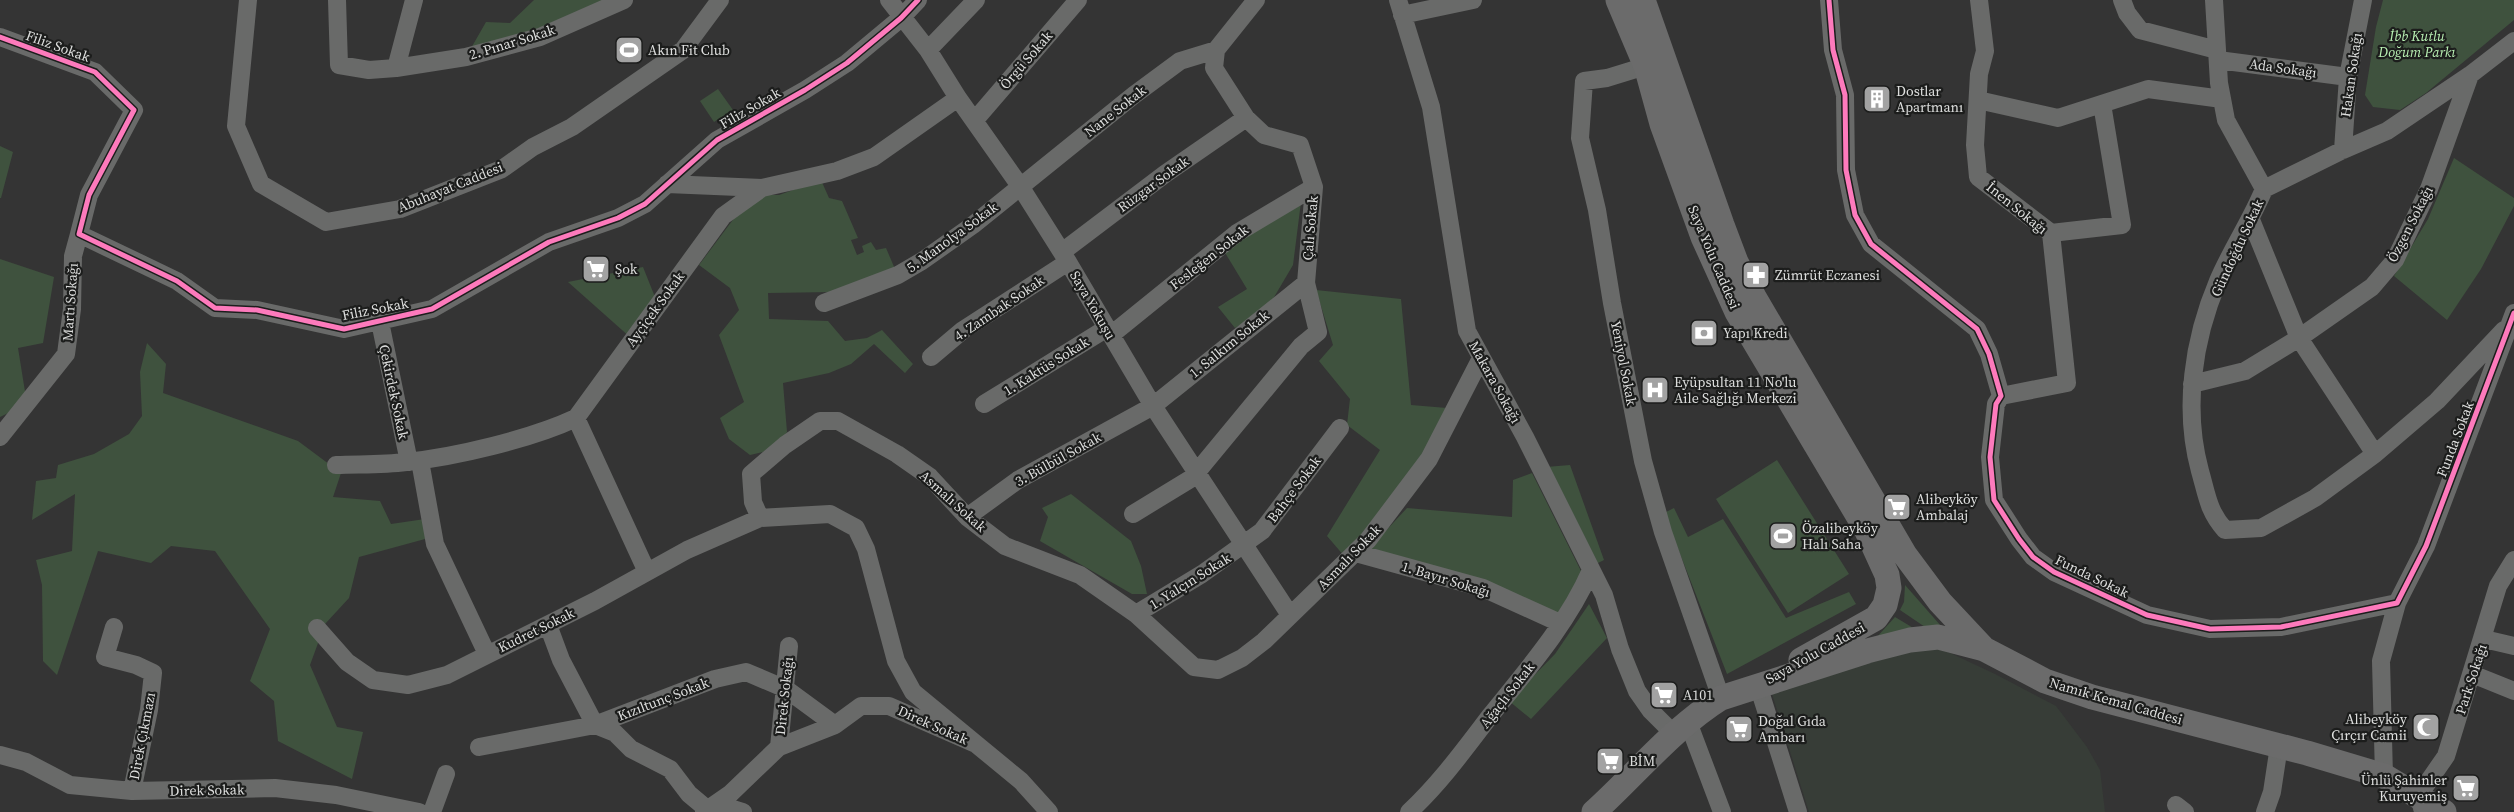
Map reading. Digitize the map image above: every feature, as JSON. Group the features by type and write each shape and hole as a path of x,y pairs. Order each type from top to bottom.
{"main road":[{"name":"Saya Yolu Caddesi","path":"1618,0 1646,66 1662,124 1721,280 1737,312 1866,529 1887,575 1889,588 1885,605 1876,618 1758,685"},
{"name":"Saya Yolu Caddesi","path":"1643,0 1722,225 1736,262 1754,297 1905,555 1940,602 1984,649"},
{"name":"Namık Kemal Caddesi","path":"1595,811 1681,728 1721,698 1867,651 1925,637 1938,637 1984,649 2045,681 2092,697 2279,746 2384,776 2421,804 2444,812"}],"street":[{"name":"Abuhayat Caddesi","path":"248,0 236,126 261,184 326,222 400,209 502,169 533,147 572,127 683,50 720,0"},
{"name":"2. Pınar Sokak","path":"337,0 339,65 369,70 396,68 466,57 540,37 624,0"},
{"path":"396,68 414,0"},
{"name":"Saya Yokuşu","path":"888,0 928,50 958,98 1020,186 1065,257 1153,406 1197,470 1243,546 1290,615"},
{"name":"Filiz Sokak","path":"0,37 94,72 134,110 89,195 79,234 177,280 215,308 256,310 344,329 432,309 549,242 618,218 645,204 717,140 805,90 847,63 902,18 918,0"},
{"path":"928,50 976,0"},
{"name":"Örgü Sokak","path":"975,120 1078,0"},
{"path":"1216,50 1256,0"},
{"path":"1400,8 1473,0"},
{"path":"1829,0 1833,50 1844,95 1846,170 1855,215 1871,244 1977,329 1989,354 2001,396"},
{"name":"İnen Sokağı","path":"1978,0 1985,51 1979,74 1975,145 1978,177 2051,232 2067,383 2001,396"},
{"name":"Ada Sokağı","path":"2122,0 2128,13 2140,30 2218,55 2348,77"},
{"name":"Gündoğdu Sokak","path":"2214,0 2222,99 2226,120 2264,189 2251,220 2218,281 2196,350 2192,384 2193,446 2213,516 2225,530 2261,528 2315,498 2375,454 2437,401 2511,320"},
{"name":"Hakan Sokağı","path":"2343,150 2348,77 2362,0"},
{"name":"Makara Sokağı","path":"1400,8 1431,107 1467,331 1525,437 1604,595 1637,691 1651,711 1681,728 1722,812"},
{"path":"2264,189 2343,150 2387,131 2470,75 2514,41"},
{"name":"Çalı Sokak","path":"1197,470 1301,346 1318,332 1306,283 1314,187 1300,145 1264,136 1246,118 1214,68 1216,50"},
{"name":"Nane Sokak","path":"1020,186 1180,61 1216,50"},
{"name":"Yeniyol Sokak","path":"1646,66 1608,78 1584,82 1580,138 1597,210 1612,303 1643,461 1662,532 1721,698"},
{"name":"Özgen Sokağı","path":"2192,384 2245,371 2299,338 2372,287 2395,260 2429,189 2470,75"},
{"path":"1978,100 2058,118 2148,89 2222,99"},
{"name":"Ayçiçek Sokak","path":"576,418 723,216 762,188 837,170 874,157 958,98"},
{"path":"2051,232 2122,225 2102,104"},
{"name":"Rüzgar Sokak","path":"1065,257 1165,174 1246,118"},
{"path":"667,184 762,188"},
{"name":"5. Manolya Sokak","path":"824,303 898,275 922,261 973,225 1020,186"},
{"name":"Fesleğen Sokak","path":"1109,332 1237,233 1314,187"},
{"path":"2251,220 2299,338 2375,454"},
{"name":"Martı Sokağı","path":"0,438 66,354 72,309 73,256 79,234"},
{"name":"4. Zambak Sokak","path":"931,357 963,330 1065,257"},
{"name":"1. Salkım Sokak","path":"1153,406 1306,283"},
{"name":"Funda Sokak","path":"2001,396 1996,404 1990,457 1994,500 2019,540 2033,557 2054,572 2147,615 2210,629 2281,627 2397,603 2426,546 2511,320"},
{"name":"Çekirdek Sokak","path":"380,322 435,544 487,654"},
{"name":"1. Kaktüs Sokak","path":"984,404 1109,332"},
{"name":"Asmalı Sokak","path":"760,518 753,502 751,474 785,445 820,422 838,421 930,477 967,516 1004,546 1080,575 1136,614 1194,667 1218,670 1242,658 1290,615 1356,553 1398,504 1429,459 1482,358"},
{"name":"3. Bülbül Sokak","path":"967,516 1018,480 1153,406"},
{"path":"336,465 414,461 497,444 560,426 576,418 647,572"},
{"name":"Bahçe Sokak","path":"1243,546 1262,531 1340,428"},
{"path":"1133,514 1192,478 1197,470"},
{"path":"760,518 830,514 856,528 866,549 896,661 913,692 976,744"},
{"name":"Kudret Sokak","path":"317,628 347,662 373,680 408,685 446,674 548,625 688,550 760,518"},
{"name":"1. Yalçın Sokak","path":"1136,614 1243,546"},
{"name":"1. Bayır Sokağı","path":"1356,553 1483,588 1560,623"},
{"name":"Park Sokağı","path":"2421,804 2446,756 2484,639 2498,586 2514,560"},
{"name":"Ağaçlı Sokak","path":"1409,812 1446,774 1521,678 1578,600 1591,570"},
{"path":"2384,776 2381,661 2397,603"},
{"path":"548,625 561,660 595,725 615,733 631,749 670,769 689,794 710,809 743,812"},
{"name":"Direk Çıkmazı","path":"114,627 105,657 136,665 153,673 149,710 132,791"},
{"path":"2484,639 2514,646"},
{"name":"Direk Sokağı","path":"779,747 789,646"},
{"name":"Kızıltunç Sokak","path":"479,747 595,725 715,679 746,672 786,688 835,725"},
{"path":"2472,674 2514,691"},
{"path":"1758,685 1798,812"},
{"name":"Direk Sokak","path":"710,809 779,747 835,725 861,706 889,706 976,744 1021,781 1049,812"},
{"path":"2264,812 2272,792 2279,746"},
{"name":"Direk Sokak","path":"0,755 26,762 70,785 132,791 275,788 336,795 419,812"},
{"path":"432,812 446,774"}],"shaded area":[{"path":"1931,644 1995,674 2056,706 2087,747 2100,770 2105,812 1809,812 1772,694 1866,658"}],"green space":[{"path":"534,0 607,0 537,31 470,50 486,22 510,23"},
{"name":"İbb Kutlu Doğum Parkı","path":"2383,0 2514,0 2514,20 2426,93 2400,110 2373,107 2365,95 2376,27"},
{"path":"718,89 733,110 714,122 700,101"},
{"path":"0,146 13,152 1,198 0,198"},
{"path":"2454,158 2514,198 2514,206 2481,269 2447,320 2394,276 2428,219"},
{"path":"821,180 829,198 842,201 858,238 851,240 857,255 864,252 862,246 871,242 876,250 886,248 895,269 833,292 768,293 769,319 828,321 845,341 867,338 882,330 913,364 905,373 874,344 851,364 829,373 783,383 787,432 775,449 750,455 729,439 720,418 744,402 719,335 739,310 730,288 699,265 735,217 760,195 779,195"},
{"path":"1301,202 1293,265 1267,309 1235,328 1218,307 1247,289 1224,251"},
{"path":"0,259 54,277 43,343 18,348 27,404 0,417"},
{"path":"643,267 657,302 631,338 568,282"},
{"path":"1316,290 1401,299 1411,405 1447,408 1423,455 1345,557 1327,536 1380,450 1347,425 1350,399 1319,361 1333,345"},
{"path":"147,343 166,364 163,393 298,441 341,473 333,497 380,501 391,524 425,519 425,539 359,557 349,598 325,624 310,665 337,727 363,732 352,779 278,741 274,701 250,681 270,629 215,551 171,546 151,563 98,551 57,675 43,661 42,585 36,560 72,551 75,494 32,520 36,481 56,478 58,465 94,454 129,434 142,416 140,372"},
{"name":"Özalibeyköy Halı Saha","path":"1777,460 1849,574 1788,613 1716,499"},
{"path":"1570,465 1604,560 1594,565 1546,467"},
{"path":"1532,473 1582,573 1556,617 1367,551 1407,508 1512,517 1513,480"},
{"path":"1071,494 1131,541 1141,566 1147,594 1132,594 1040,541 1048,517 1042,508"},
{"path":"1674,508 1688,537 1723,519 1786,618 1849,592 1856,604 1727,674 1664,513"},
{"path":"1905,585 1941,626 1925,627 1900,610 1904,602"},
{"path":"1589,604 1607,638 1531,719 1509,701 1555,654"},
{"path":"1895,617 1915,629 1876,638"}],"cycle path":[{"path":"0,37 95,72 134,110 89,195 79,234 177,281 215,308 257,310 344,329 432,309 549,242 618,218 645,204 717,140 805,90 847,63 901,18 918,0"},
{"path":"1829,0 1833,50 1845,95 1846,170 1855,215 1871,244 1977,329 1989,354 2001,396 1996,404 1990,457 1994,500 2033,557 2054,572 2147,615 2210,629 2281,627 2397,603 2426,546 2514,313"}],"place":[{"name":"Akın Fit Club","path":"629,50"},
{"name":"Dostlar Apartmanı","path":"1877,99"},
{"name":"Şok","path":"596,269"},
{"name":"Zümrüt Eczanesi","path":"1756,275"},
{"name":"Yapı Kredi","path":"1704,333"},
{"name":"Eyüpsultan 11 No'lu Aile Sağlığı Merkezi","path":"1655,390"},
{"name":"Alibeyköy Ambalaj","path":"1897,507"},
{"name":"Özalibeyköy Halı Saha","path":"1783,536"},
{"name":"A101","path":"1664,695"},
{"name":"Alibeyköy Çırçır Camii","path":"2426,727"},
{"name":"Doğal Gıda Ambarı","path":"1739,729"},
{"name":"BİM","path":"1610,761"},
{"name":"Ünlü Şahinler Kuruyemiş","path":"2466,788"}]}
